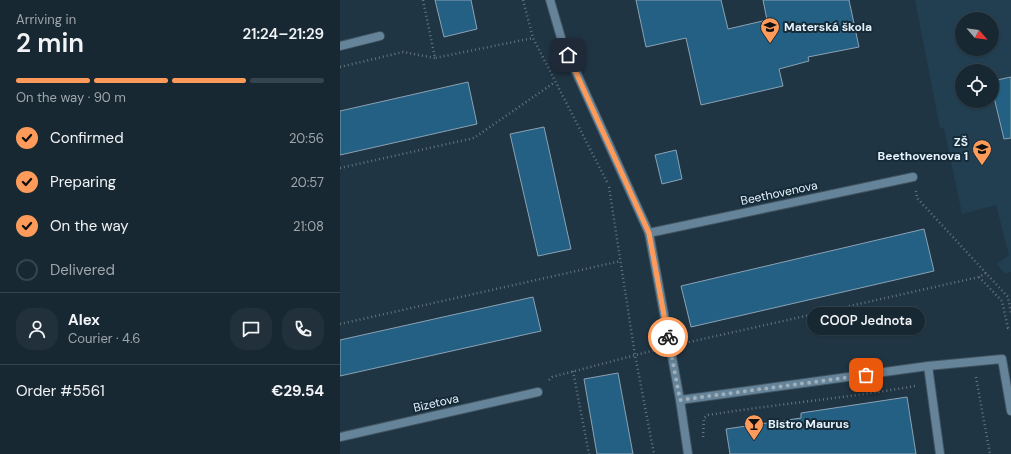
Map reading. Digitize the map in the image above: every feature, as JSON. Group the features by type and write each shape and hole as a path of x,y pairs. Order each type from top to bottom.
{"street":[{"path":"550,0 562,41 649,233 680,400 688,454"},
{"path":"340,46 380,36"},
{"name":"Beethovenova","path":"649,233 914,177"},
{"path":"680,400 928,366 1002,359 1011,411"},
{"path":"928,366 940,454"},
{"name":"Bizetova","path":"340,437 538,392"}],"path":[{"path":"423,0 435,58"},
{"path":"523,0 533,38 610,188 636,355 654,454"},
{"path":"340,67 403,52 435,58 533,38"},
{"path":"340,168 474,138 555,82"},
{"path":"914,177 917,198 1008,297 1011,313"},
{"path":"340,324 621,261"},
{"path":"538,392 552,377 670,346 979,277 986,273"},
{"path":"979,277 1002,301 1008,328 1011,327"},
{"path":"573,372 589,454"},
{"path":"976,377 990,454"},
{"path":"702,440 704,418 708,415 803,401 887,391 931,383"}],"shaded area":[{"name":"ZŠ Beethovenova 1","path":"915,0 1011,0 1011,272 1005,274 997,264 1009,255 996,205 962,214 944,128 940,128"}],"building":[{"path":"435,0 471,0 477,29 444,37"},
{"path":"636,0 721,0 728,29 767,20 763,0 849,0 859,47 808,57 809,61 779,69 783,86 701,105 686,38 646,47"},
{"path":"1011,77 1011,138 1004,139 997,108 999,108 999,80"},
{"path":"468,82 477,124 340,155 340,111"},
{"path":"544,127 571,249 538,256 510,134"},
{"path":"676,150 682,179 662,184 655,155"},
{"path":"924,229 934,271 691,327 681,286"},
{"path":"533,297 541,331 340,376 340,340"},
{"path":"618,373 633,454 597,454 584,379"},
{"path":"907,397 916,454 730,454 726,429 801,418 801,413"}],"way so far":[{"path":"668,337 680,400 866,375"}],"place":[{"name":"Materská škola","path":"770,44"},
{"name":"ZŠ Beethovenova 1","path":"982,166"},
{"name":"COOP Jednota","path":"866,375"},
{"name":"Bistro Maurus","path":"754,441"}],"route":[{"path":"568,55 649,233 668,337"}]}
